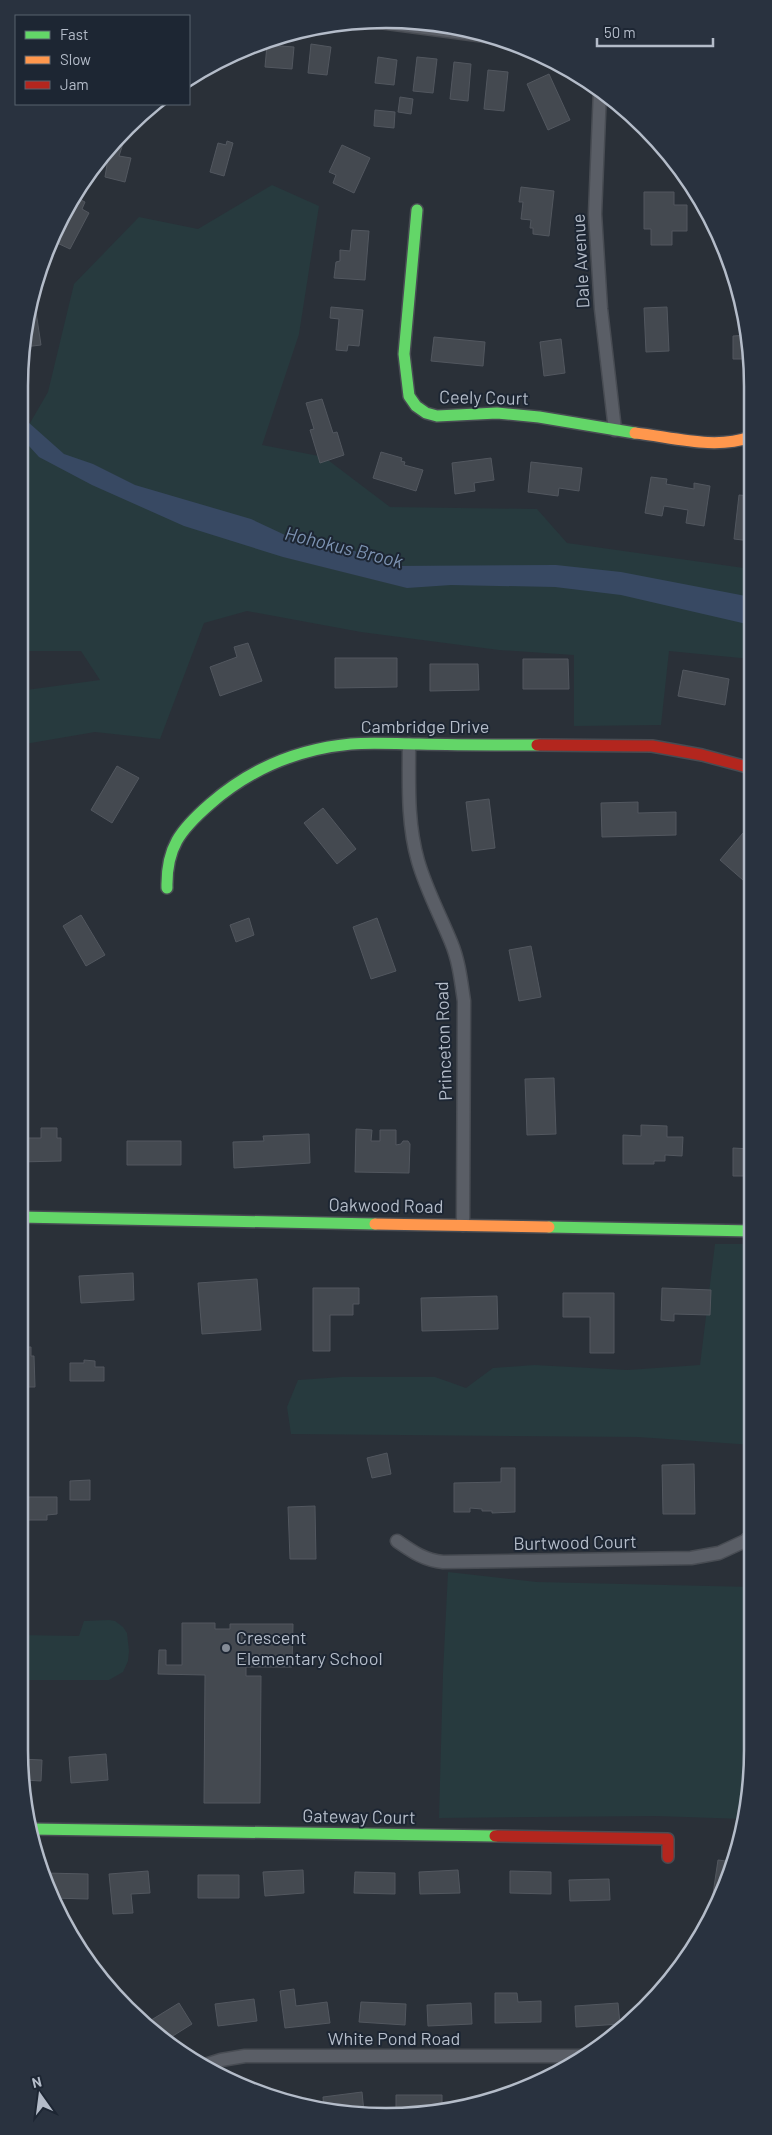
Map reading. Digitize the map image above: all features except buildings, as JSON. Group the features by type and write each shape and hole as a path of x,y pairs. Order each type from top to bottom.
{"street":[{"name":"Dale Avenue","path":"600,99 595,214 601,309 615,430"},
{"name":"Ceely Court","path":"417,210 404,354 406,384 409,396 416,406 426,413 437,416 497,413 539,417 615,430 708,442 736,442 744,439"},
{"name":"Cambridge Drive","path":"167,888 168,861 174,845 184,830 204,809 229,788 257,771 287,758 319,748 352,744 652,746 692,751 744,766"},
{"name":"Princeton Road","path":"409,744 411,828 418,860 428,891 452,944 460,972 464,1001 463,1225"},
{"name":"Oakwood Road","path":"28,1217 744,1231"},
{"name":"Burtwood Court","path":"397,1541 419,1557 430,1561 443,1562 691,1558 719,1553 744,1541"},
{"name":"Gateway Court","path":"37,1830 668,1839 668,1857"},
{"name":"White Pond Road","path":"213,2063 245,2056 570,2056"}],"green space":[{"path":"272,185 319,206 299,334 262,445 324,457 390,507 537,509 567,543 744,568 744,658 669,651 661,725 574,726 574,655 499,650 361,632 247,611 204,623 160,739 95,732 28,743 28,690 100,680 81,651 28,651 28,426 48,392 74,284 139,217 198,229"},
{"path":"715,1244 744,1244 744,1444 638,1437 291,1434 287,1407 298,1380 342,1377 435,1377 466,1388 493,1368 534,1365 627,1370 700,1365"},
{"path":"448,1572 537,1582 744,1587 744,1772 738,1819 657,1816 439,1818"},
{"path":"109,1620 115,1621 123,1627 127,1633 129,1651 128,1661 123,1672 109,1680 28,1680 28,1635 79,1636 84,1621"}],"water":[{"path":"28,422 64,454 93,464 135,485 251,519 300,542 352,550 393,566 556,565 621,572 744,596 744,623 621,595 555,587 451,585 407,588 283,557 184,526 92,485 39,457 28,445"}],"traffic: fast":[{"path":"417,210 404,354 409,396 416,406 426,413 437,416 497,413 539,417 635,433"},
{"path":"167,888 167,874 172,851 190,822 241,781 258,771 294,756 331,747 359,743 537,745"},
{"path":"28,1217 375,1224"},
{"path":"549,1227 744,1231"},
{"path":"37,1829 495,1836"}],"traffic: slow":[{"path":"635,433 708,443 744,439"},
{"path":"375,1224 549,1227"}],"traffic: jam":[{"path":"537,745 652,746 702,755 744,766"},
{"path":"495,1836 668,1839 668,1857"}],"place":[{"name":"Crescent Elementary School","path":"226,1648"}],"water label":[{"name":"Hohokus Brook","path":"344,547"}]}
